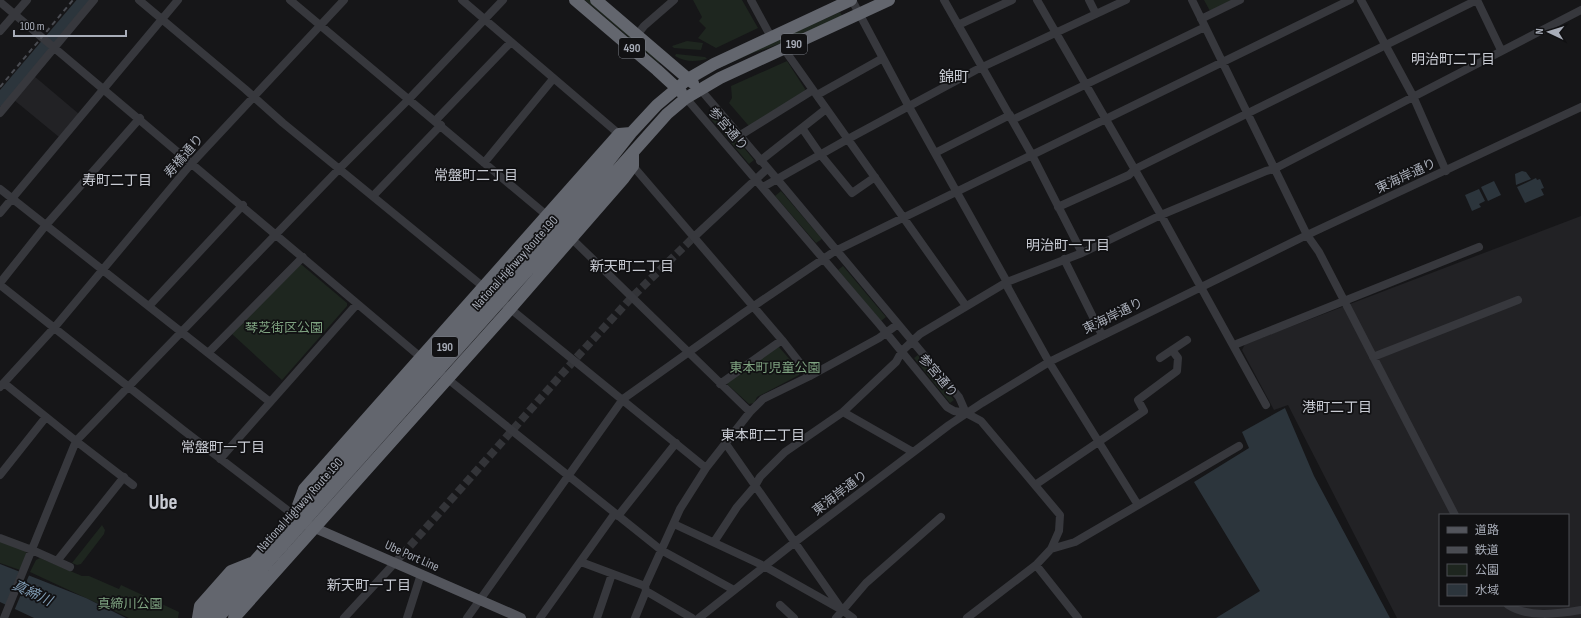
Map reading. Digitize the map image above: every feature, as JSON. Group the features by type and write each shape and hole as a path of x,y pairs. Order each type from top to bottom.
{"highway":[{"name":"490","path":"575,0 676,87 686,98"},
{"name":"490","path":"596,0 700,89"},
{"name":"National Highway Route 190","path":"559,227 619,148 625,134 676,87 714,64 771,36 852,0"},
{"name":"National Highway Route 190","path":"218,618 299,519 434,368 492,294 559,227 627,166 633,152 667,114 686,98 720,78 889,0"},
{"path":"234,618 315,528 434,368 510,308 559,227 625,134"},
{"name":"National Highway Route 190","path":"204,618 254,562 299,519"},
{"path":"198,618 200,606 230,571 254,562"}],"main road":[{"name":"Ube Port Line","path":"299,519 315,528 521,618"}],"street":[{"path":"0,32 27,0"},
{"path":"0,113 94,0"},
{"path":"139,0 162,18 283,123 706,468"},
{"path":"0,213 178,0"},
{"path":"290,0 438,123 559,227 750,412"},
{"name":"寿橋通り","path":"2,385 54,328 191,164 344,0"},
{"path":"462,0 553,79 625,134"},
{"path":"4,618 76,441 339,168 409,99 503,0"},
{"path":"637,35 644,26 674,0"},
{"path":"751,0 771,36"},
{"path":"852,0 908,105 1007,282 1008,288 1049,362 1138,505"},
{"path":"944,0 1032,154 1082,253"},
{"path":"958,25 1012,0"},
{"path":"1037,0 1162,215 1266,404"},
{"path":"1089,0 1096,14"},
{"path":"763,187 908,105 982,67 1126,0"},
{"path":"1192,0 1307,235 1319,252 1454,514"},
{"path":"1201,19 1240,0"},
{"path":"467,618 623,400 688,352 836,251 1350,0"},
{"path":"1361,0 1413,96 1446,171"},
{"path":"1058,207 1129,175 1135,169 1387,46 1477,0 1501,50"},
{"path":"0,2 103,90 140,118 191,164 243,206 434,368 661,550 734,590"},
{"path":"714,542 737,507 755,486 760,477 785,452 843,412 896,362 902,351 920,334 1007,282 1082,253 1162,215 1274,169 1501,50 1550,27 1581,10"},
{"path":"935,153 1086,84 1205,27"},
{"path":"373,196 511,42"},
{"path":"784,49 966,306"},
{"path":"739,136 815,93 883,58"},
{"path":"484,163 553,79"},
{"name":"参宮通り","path":"700,89 960,397 966,413"},
{"name":"参宮通り","path":"686,98 887,333 947,407 954,411 966,413"},
{"name":"東海岸通り","path":"700,618 795,542 966,413 1049,362 1307,235 1581,107"},
{"path":"760,161 826,109"},
{"path":"140,118 46,225 0,284 220,459 299,519"},
{"path":"802,128 820,154 852,193 875,177"},
{"path":"627,166 694,237 782,340 810,376"},
{"path":"694,237 767,168"},
{"path":"0,189 102,271 149,306 270,402"},
{"path":"149,306 243,206"},
{"path":"1234,345 1479,248"},
{"path":"208,353 303,257"},
{"path":"1064,259 1102,335"},
{"path":"1374,357 1518,300"},
{"path":"220,459 357,304"},
{"path":"635,618 661,550 680,509 706,468 750,412 763,399 810,376 887,333 898,324"},
{"path":"720,384 782,340"},
{"path":"1160,358 1187,340"},
{"path":"1035,485 1144,411 1138,400 1177,371 1178,358 1172,350"},
{"path":"2,385 133,484"},
{"path":"843,412 914,452"},
{"path":"966,413 981,421 1060,515 1059,531 1051,549 1036,565 967,618"},
{"path":"0,475 46,417"},
{"path":"540,618 617,514 676,443"},
{"path":"726,444 842,610"},
{"path":"1051,549 1075,542 1239,446"},
{"path":"57,560 124,477"},
{"path":"836,618 866,583 942,517"},
{"path":"674,524 764,566 842,610 853,618"},
{"path":"0,538 70,566"},
{"path":"344,618 402,555"},
{"path":"580,562 646,588 692,618"},
{"path":"1036,565 1078,618"},
{"path":"407,618 421,574"},
{"path":"597,618 612,574"},
{"path":"780,605 794,618"},
{"path":"1509,606 1522,613 1533,615 1546,615 1581,610"}],"shaded area":[{"path":"34,76 79,114 59,137 14,100"},
{"path":"1581,216 1581,618 1397,618 1288,405 1274,410 1242,350 1245,344"}],"green space":[{"path":"585,0 590,0 661,61 659,63"},
{"path":"693,0 742,0 758,28 716,48 698,38 706,28 699,21 702,17"},
{"path":"1204,0 1233,0 1210,11"},
{"path":"840,12 842,16 782,43 753,53 719,68 718,67"},
{"path":"687,41 703,43 701,50 674,48 672,46"},
{"path":"676,54 705,57 707,59 698,61 686,60 675,56"},
{"path":"787,61 805,89 804,94 751,125 748,125 729,103 732,98 731,86"},
{"path":"715,113 754,160 749,164 710,118"},
{"path":"781,191 822,239 816,243 775,196"},
{"name":"琴芝街区公園","path":"299,265 302,265 347,303 347,306 282,380 232,334"},
{"path":"843,266 886,317 881,321 838,270"},
{"name":"東本町児童公園","path":"778,346 800,371 799,375 757,397 754,403 749,404 727,384 728,380"},
{"path":"918,355 954,400 950,403 914,358"},
{"path":"102,525 105,530 104,534 81,564 77,565 72,563"},
{"path":"0,541 25,550 27,555 20,570 0,563"},
{"name":"真締川公園","path":"40,558 82,576 89,576 119,589 121,585 179,612 178,618 129,618 30,572 36,560"}],"water":[{"path":"1522,171 1526,172 1531,179 1516,185 1515,174"},
{"path":"1536,178 1537,180 1540,179 1544,188 1541,189 1544,195 1525,203 1517,187"},
{"path":"1494,181 1501,195 1488,201 1481,187"},
{"path":"1479,189 1485,201 1479,204 1481,207 1472,211 1465,195"},
{"path":"1285,408 1314,476 1390,618 1216,618 1260,591 1194,482 1249,448 1242,432"},
{"name":"真締川","path":"0,564 86,598 126,618 34,618 0,602"}],"pier":[{"path":"20,569 30,573 14,611 5,607"}],"waterway":[{"path":"0,100 85,0"}],"tunnel":[{"path":"402,555 632,297 694,237"}],"railway":[{"path":"0,87 73,0"}],"district":[{"name":"明治町二丁目","path":"1453,59"},
{"name":"錦町","path":"954,77"},
{"name":"常盤町二丁目","path":"476,175"},
{"name":"寿町二丁目","path":"117,180"},
{"name":"明治町一丁目","path":"1068,245"},
{"name":"新天町二丁目","path":"632,266"},
{"name":"港町二丁目","path":"1337,407"},
{"name":"東本町二丁目","path":"763,435"},
{"name":"常盤町一丁目","path":"223,447"},
{"name":"Ube","path":"163,502"},
{"name":"新天町一丁目","path":"369,585"}]}
